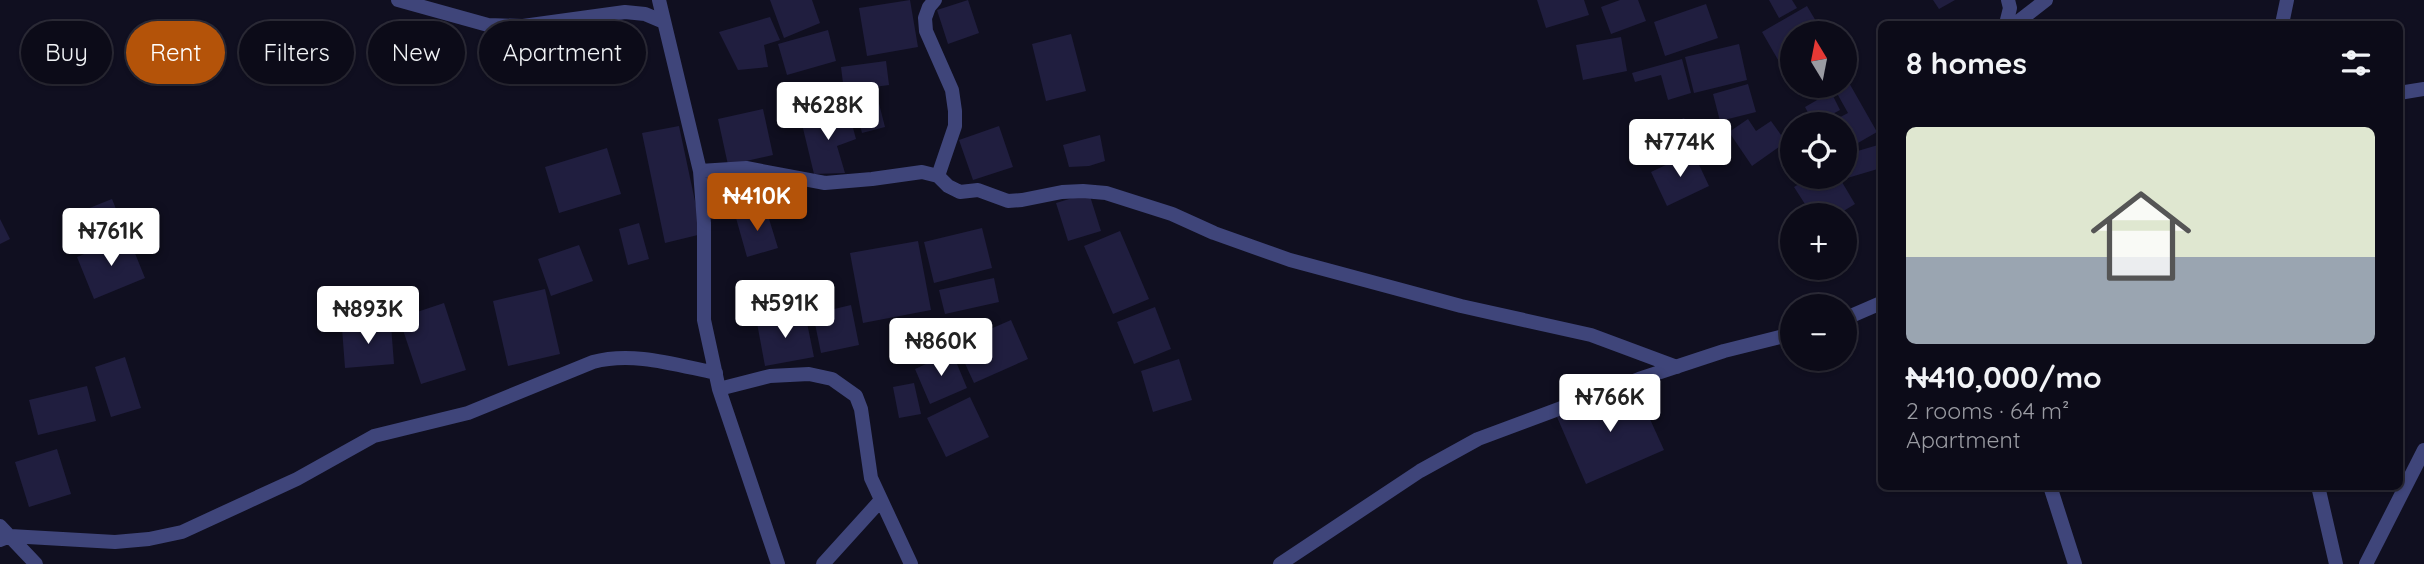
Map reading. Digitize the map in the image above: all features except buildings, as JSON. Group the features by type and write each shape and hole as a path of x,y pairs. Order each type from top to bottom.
{"street":[{"path":"398,0 488,25 523,26 625,12 645,14 664,22"},
{"path":"659,0 700,171 704,223 704,320 719,389 778,564"},
{"path":"935,0 925,18 926,31 952,90 956,111 955,126 938,176"},
{"path":"2007,21 2010,8 2008,0"},
{"path":"2019,21 2046,0"},
{"path":"2283,21 2287,0"},
{"path":"2403,92 2424,89"},
{"path":"700,171 746,169 825,183 922,172 938,176 948,187 960,192 978,190 1008,201 1062,192 1106,193 1172,214 1214,233 1290,260 1461,306 1591,335 1677,367"},
{"path":"1857,313 1878,304"},
{"path":"1280,564 1420,471 1478,439 1724,351 1780,337"},
{"path":"3,534 115,542 182,532 297,479 374,436 468,413 611,357 628,356 716,373"},
{"path":"719,389 771,376 809,374 832,379 856,396 862,410 871,478 911,564"},
{"path":"2366,564 2424,450"},
{"path":"2051,490 2075,564"},
{"path":"2319,490 2336,564"},
{"path":"823,564 881,500"},
{"path":"3,534 36,564"}]}
